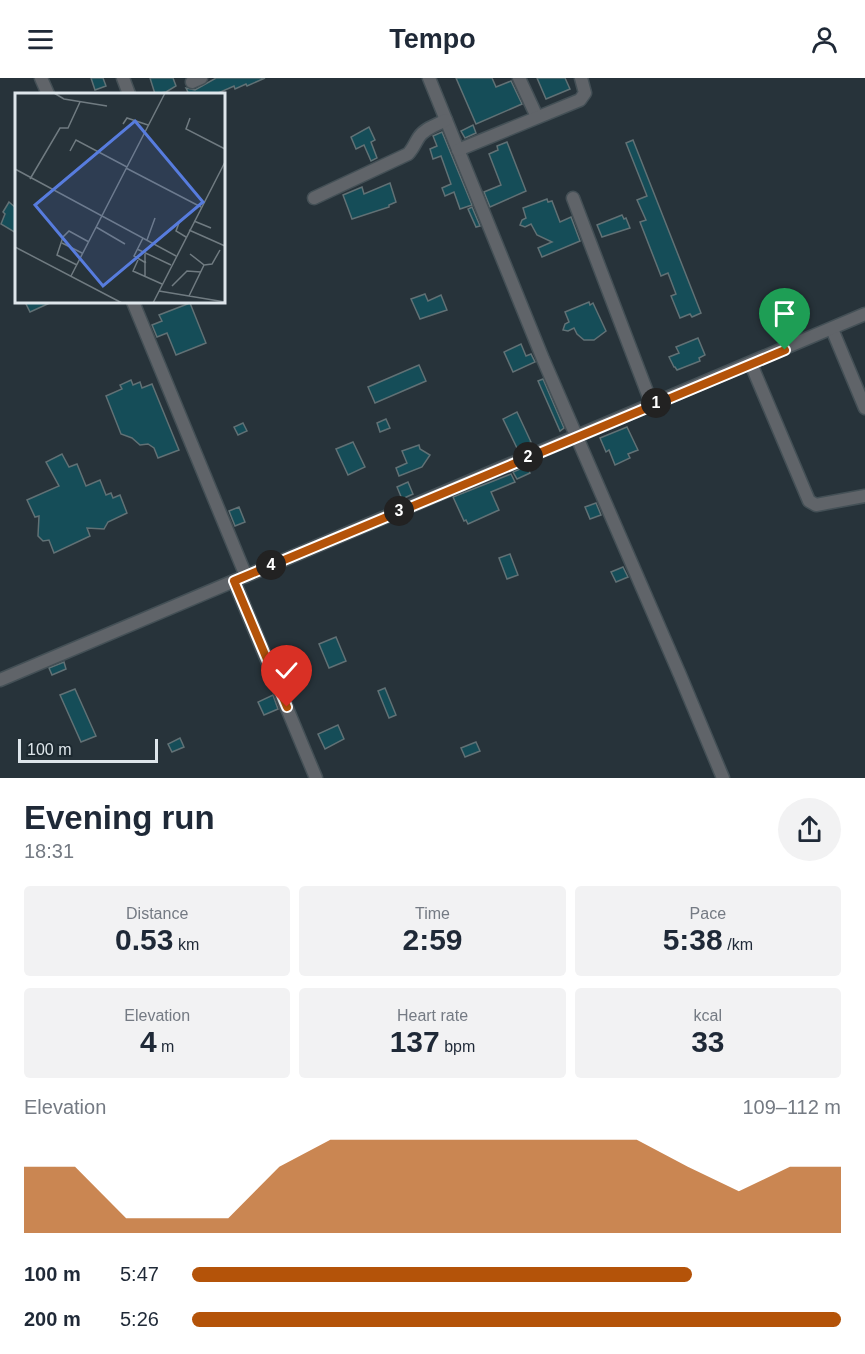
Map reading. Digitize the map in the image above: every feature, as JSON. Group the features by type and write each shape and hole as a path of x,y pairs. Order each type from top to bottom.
{"street":[{"path":"41,78 48,93"},
{"path":"123,78 129,93"},
{"path":"429,78 543,359 723,778"},
{"path":"519,78 537,117"},
{"path":"458,150 583,98 585,93 581,78"},
{"path":"314,198 408,154 415,147 418,137 426,130 446,120"},
{"path":"573,198 652,405"},
{"path":"133,303 316,778"},
{"path":"0,680 865,314"},
{"path":"832,329 865,408"},
{"path":"751,364 809,501 816,505 848,501 865,496"}],"building":[{"path":"91,78 103,78 106,86 95,90"},
{"path":"150,78 173,78 176,86 166,92 155,93"},
{"path":"216,78 265,78 247,86 246,84 235,89 234,86 218,93 188,93 186,88 195,90"},
{"path":"456,78 492,78 496,87 511,81 522,104 476,124"},
{"path":"537,78 565,78 570,89 546,99"},
{"path":"473,125 476,133 465,138 461,131"},
{"path":"369,127 375,140 371,142 377,158 371,161 364,145 356,149 351,137"},
{"path":"442,132 472,205 460,209 454,192 445,196 442,188 451,184 441,156 433,159 430,149 437,146 433,136"},
{"path":"633,140 701,313 692,317 690,314 680,318 671,296 676,294 668,273 661,276 640,222 646,220 637,200 647,196 626,143"},
{"path":"507,142 526,191 490,207 484,192 501,185 489,154 498,150 497,146"},
{"path":"390,183 396,202 389,207 352,219 343,195 362,187 364,194"},
{"path":"547,199 548,202 552,201 560,222 571,217 580,241 542,257 538,248 552,242 537,235 531,224 525,227 520,225 526,218 523,208"},
{"path":"9,202 15,207 15,232 1,224 5,214 3,212"},
{"path":"472,207 480,226 476,227 468,209"},
{"path":"622,215 624,219 626,218 630,228 602,237 597,225"},
{"path":"425,294 428,301 441,295 447,310 420,319 411,299"},
{"path":"589,302 590,305 593,303 606,331 594,340 584,340 574,328 568,331 563,330 565,324 569,322 565,312"},
{"path":"26,303 50,303 30,312"},
{"path":"190,303 206,343 176,355 167,333 157,337 152,325 162,321 159,315"},
{"path":"698,338 705,355 699,358 700,361 677,370 669,357 679,353 676,347"},
{"path":"521,344 526,356 531,354 535,362 513,372 504,352"},
{"path":"419,365 426,381 375,403 368,387"},
{"path":"543,379 564,428 560,431 538,381"},
{"path":"131,380 133,385 140,382 142,388 152,384 179,450 158,458 154,448 148,444 140,445 132,438 121,434 106,396 122,389 120,385"},
{"path":"517,412 531,442 517,448 503,419"},
{"path":"386,419 390,428 380,432 377,423"},
{"path":"243,423 247,431 238,435 234,427"},
{"path":"627,427 638,450 628,454 630,458 615,465 609,450 606,452 600,438"},
{"path":"353,442 365,467 348,475 336,449"},
{"path":"419,445 420,449 430,455 422,467 399,476 396,468 407,463 402,451"},
{"path":"62,454 69,467 77,464 86,486 100,480 106,495 111,493 113,498 120,495 127,513 108,522 104,529 87,528 90,536 54,553 49,540 43,541 38,536 39,516 35,517 27,500 59,486 46,462"},
{"path":"527,466 530,473 517,479 513,472"},
{"path":"511,474 515,482 491,492 499,510 468,524 466,520 464,521 453,497"},
{"path":"408,482 413,494 402,499 397,487"},
{"path":"596,503 601,515 590,519 585,507"},
{"path":"239,507 245,522 235,526 229,511"},
{"path":"510,554 518,575 507,579 499,558"},
{"path":"623,567 628,577 616,582 611,572"},
{"path":"336,637 346,661 329,668 319,644"},
{"path":"64,662 66,669 52,675 49,668"},
{"path":"385,688 396,715 389,718 378,691"},
{"path":"75,689 96,736 81,742 60,695"},
{"path":"273,695 278,709 264,715 258,702"},
{"path":"338,725 344,739 325,749 318,734"},
{"path":"180,738 184,747 172,752 168,744"},
{"path":"476,742 480,751 465,757 461,748"}],"route":[{"path":"287,707 234,581 785,350"}]}
